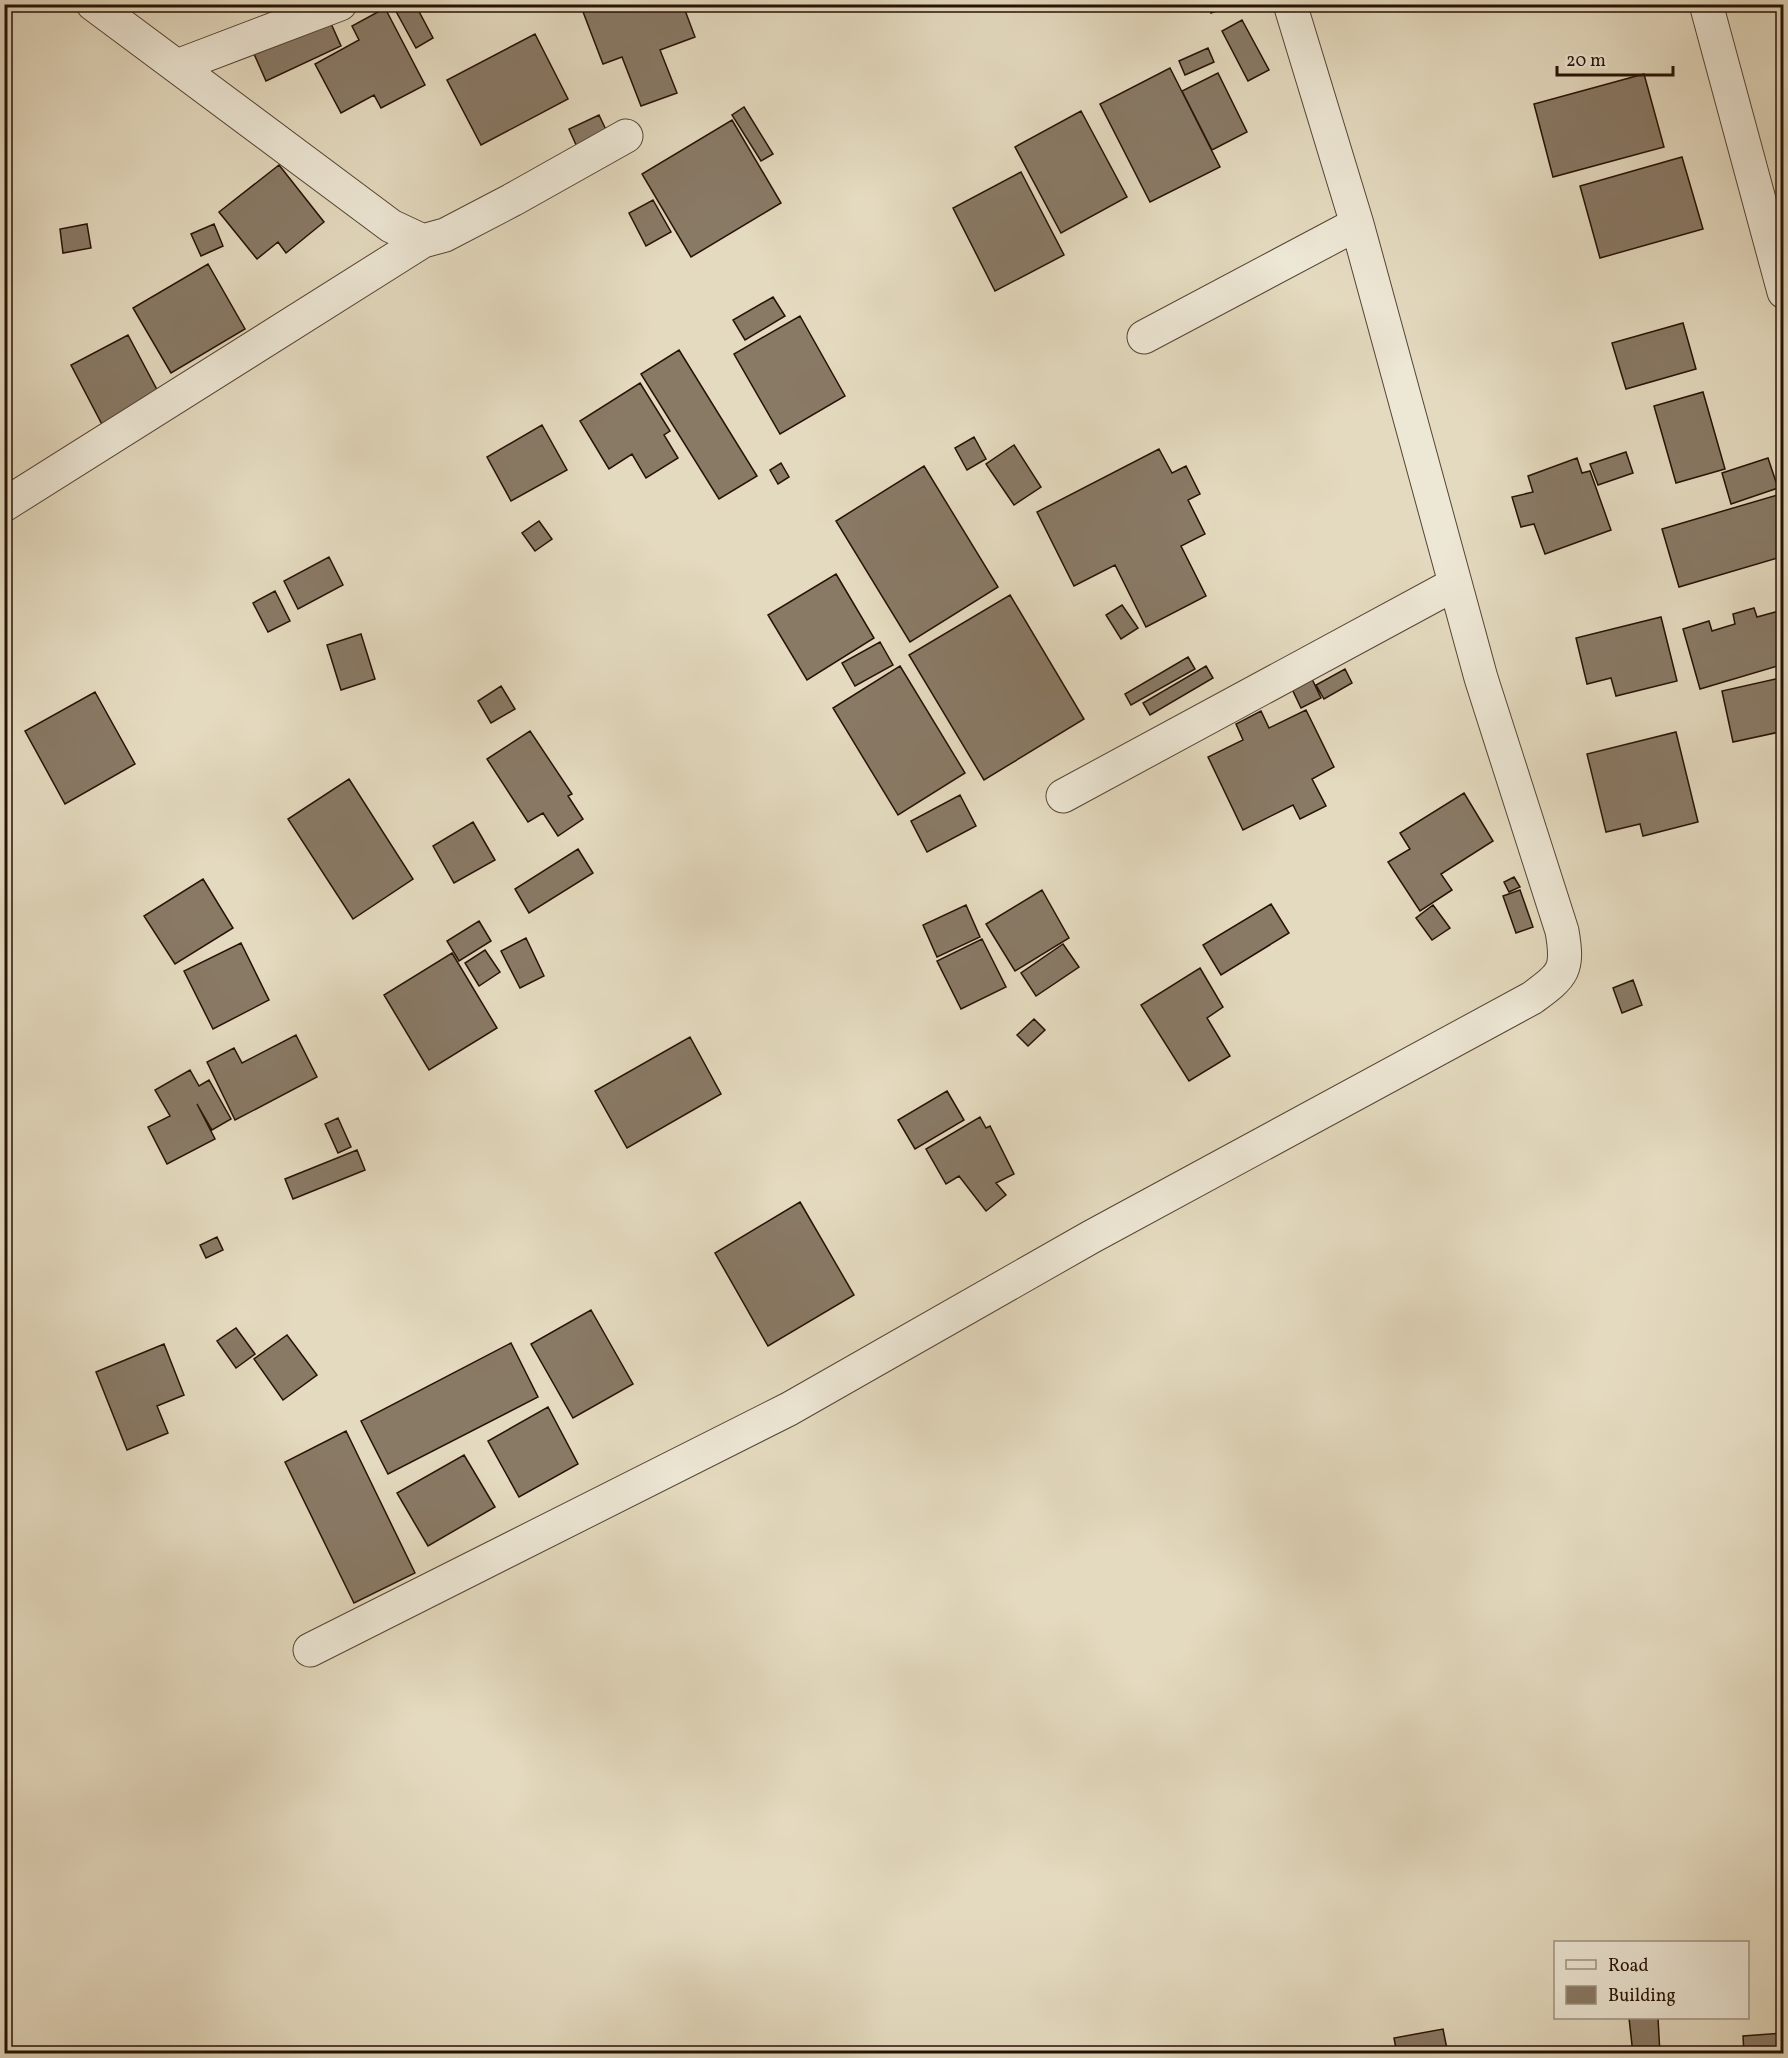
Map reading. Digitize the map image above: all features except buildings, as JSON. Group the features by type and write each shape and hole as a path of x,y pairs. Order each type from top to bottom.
{"street":[{"path":"93,4 391,225 423,241"},
{"path":"177,66 340,4"},
{"path":"310,1650 789,1409 1091,1237 1532,998 1562,972 1565,961 1562,931 1481,678 1358,224 1290,4"},
{"path":"1706,4 1784,292"},
{"path":"4,505 423,241 455,230 626,136"},
{"path":"1144,337 1358,224"},
{"path":"1063,796 1455,584"}]}
